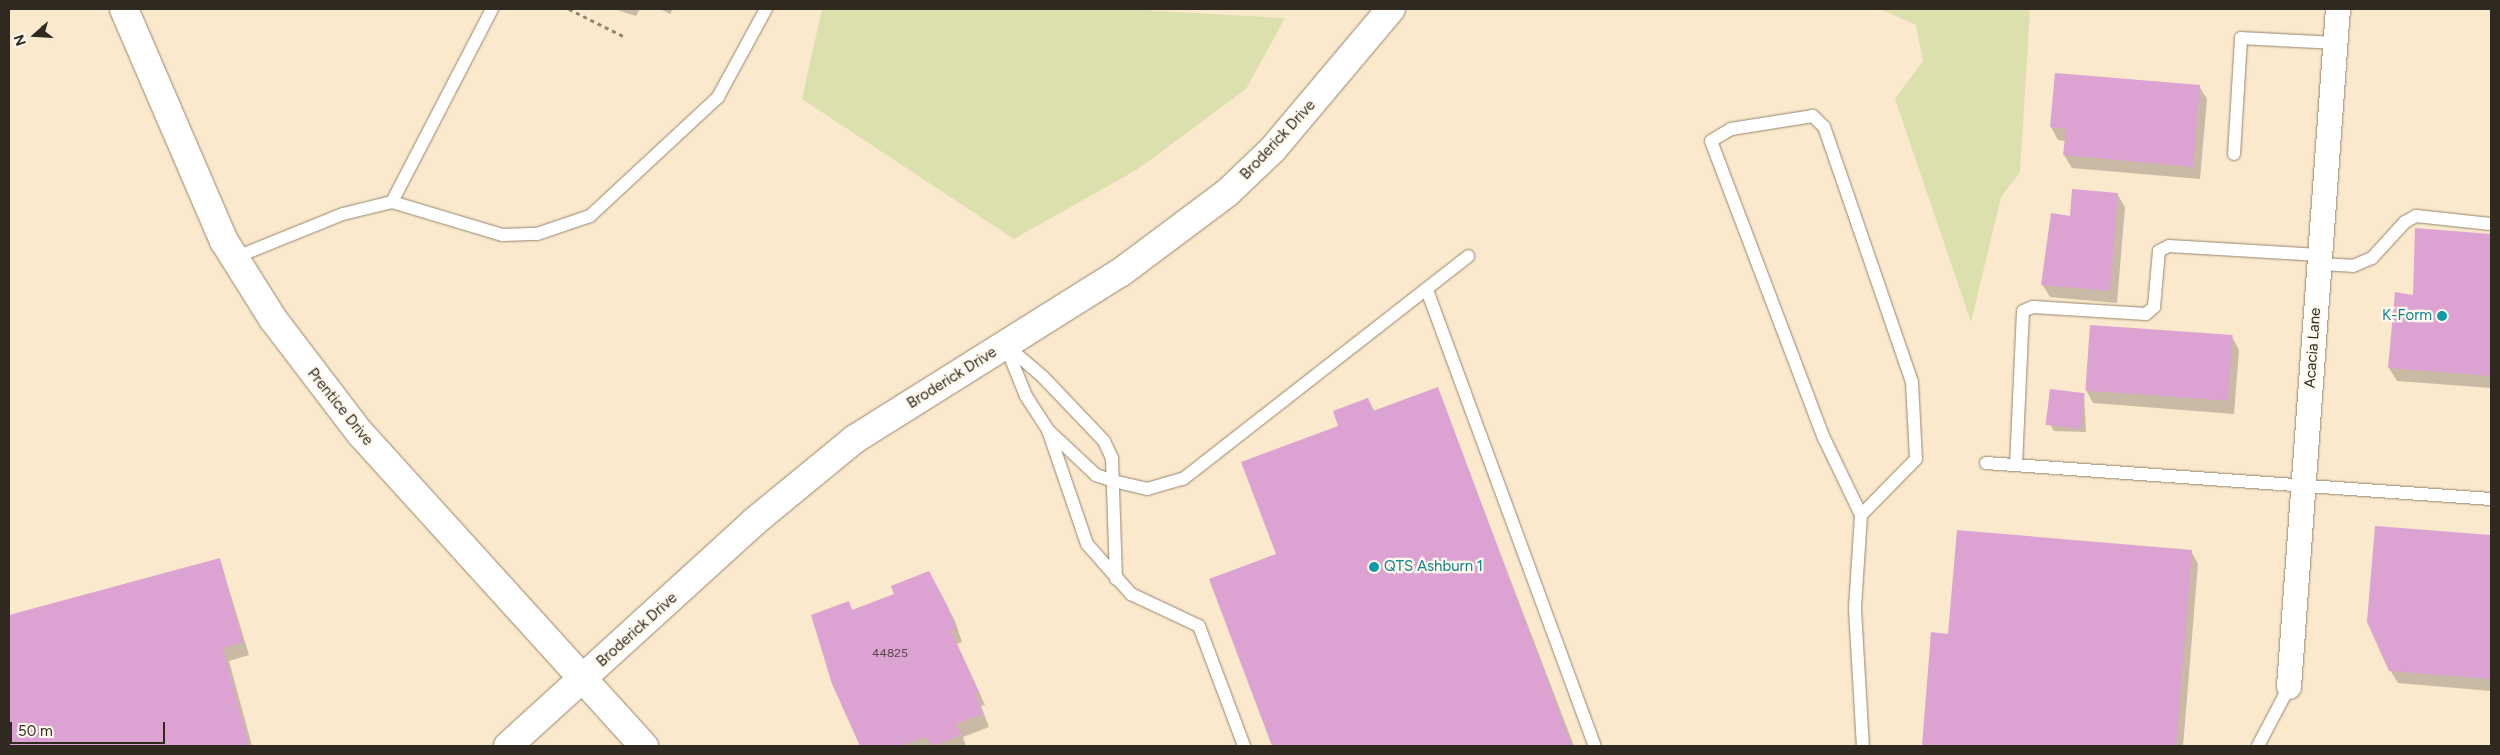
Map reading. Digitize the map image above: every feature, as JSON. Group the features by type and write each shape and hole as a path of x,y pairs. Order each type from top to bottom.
{"street":[{"name":"Prentice Drive","path":"124,9 234,258 278,327 360,433 644,746"},
{"name":"Broderick Drive","path":"508,746 755,521 855,440 1120,273 1227,193 1273,149 1391,9"},
{"name":"Acacia Lane","path":"2289,687 2338,9"}],"lane":[{"path":"392,202 492,9"},
{"path":"234,258 343,214 392,202 503,235 537,234 590,216 718,97 766,9"},
{"path":"2234,154 2241,38 2335,43"},
{"path":"1861,515 1916,459 1912,382 1824,127 1814,116 1731,129 1711,141 1821,429 1861,515 1855,609 1863,746"},
{"path":"2016,465 2023,311 2033,306 2146,314 2154,307 2160,251 2170,246 2319,260 2353,266 2372,258 2405,222 2416,216 2491,224"},
{"path":"1005,344 1026,396 1048,430 1096,475 1147,489 1183,479 1427,290 1468,256"},
{"path":"1427,290 1596,746"},
{"path":"1005,344 1104,441 1112,458 1116,579"},
{"path":"1048,430 1086,544 1131,594 1199,626 1244,746"},
{"path":"1986,463 2491,499"},
{"path":"2258,746 2289,687"}],"path":[{"path":"569,9 625,38"},
{"path":"42,24 48,40"}],"green space":[{"path":"822,9 1122,9 1285,18 1246,89 1138,169 1014,239 802,99"},
{"path":"1880,9 2030,9 2020,172 2001,197 1971,322 1895,99 1923,61 1916,25"}],"building":[{"path":"2055,73 2200,85 2193,167 2063,155 2066,129 2050,127"},
{"path":"2072,189 2118,193 2110,291 2041,285 2051,213 2070,216"},
{"name":"K-Form","path":"2415,228 2491,234 2491,376 2388,368 2395,292 2413,295"},
{"path":"2090,325 2233,335 2228,401 2085,391"},
{"name":"QTS Ashburn 1","path":"1438,387 1572,746 1272,746 1209,579 1276,554 1241,462 1338,426 1333,411 1368,398 1373,411"},
{"path":"2050,389 2085,393 2080,429 2046,425"},
{"path":"2375,526 2491,535 2491,679 2389,671 2367,622"},
{"path":"1957,530 2192,550 2176,746 1922,746 1931,632 1948,634"},
{"path":"220,558 243,642 223,648 249,746 9,746 9,615"},
{"path":"929,571 948,607 956,629 951,631 979,692 975,693 983,714 956,724 961,735 932,746 925,737 900,746 860,746 832,684 811,615 849,601 852,610 894,594 891,586"}],"place":[{"name":"K-Form","path":"2442,316"},
{"name":"QTS Ashburn 1","path":"1374,567"}]}
